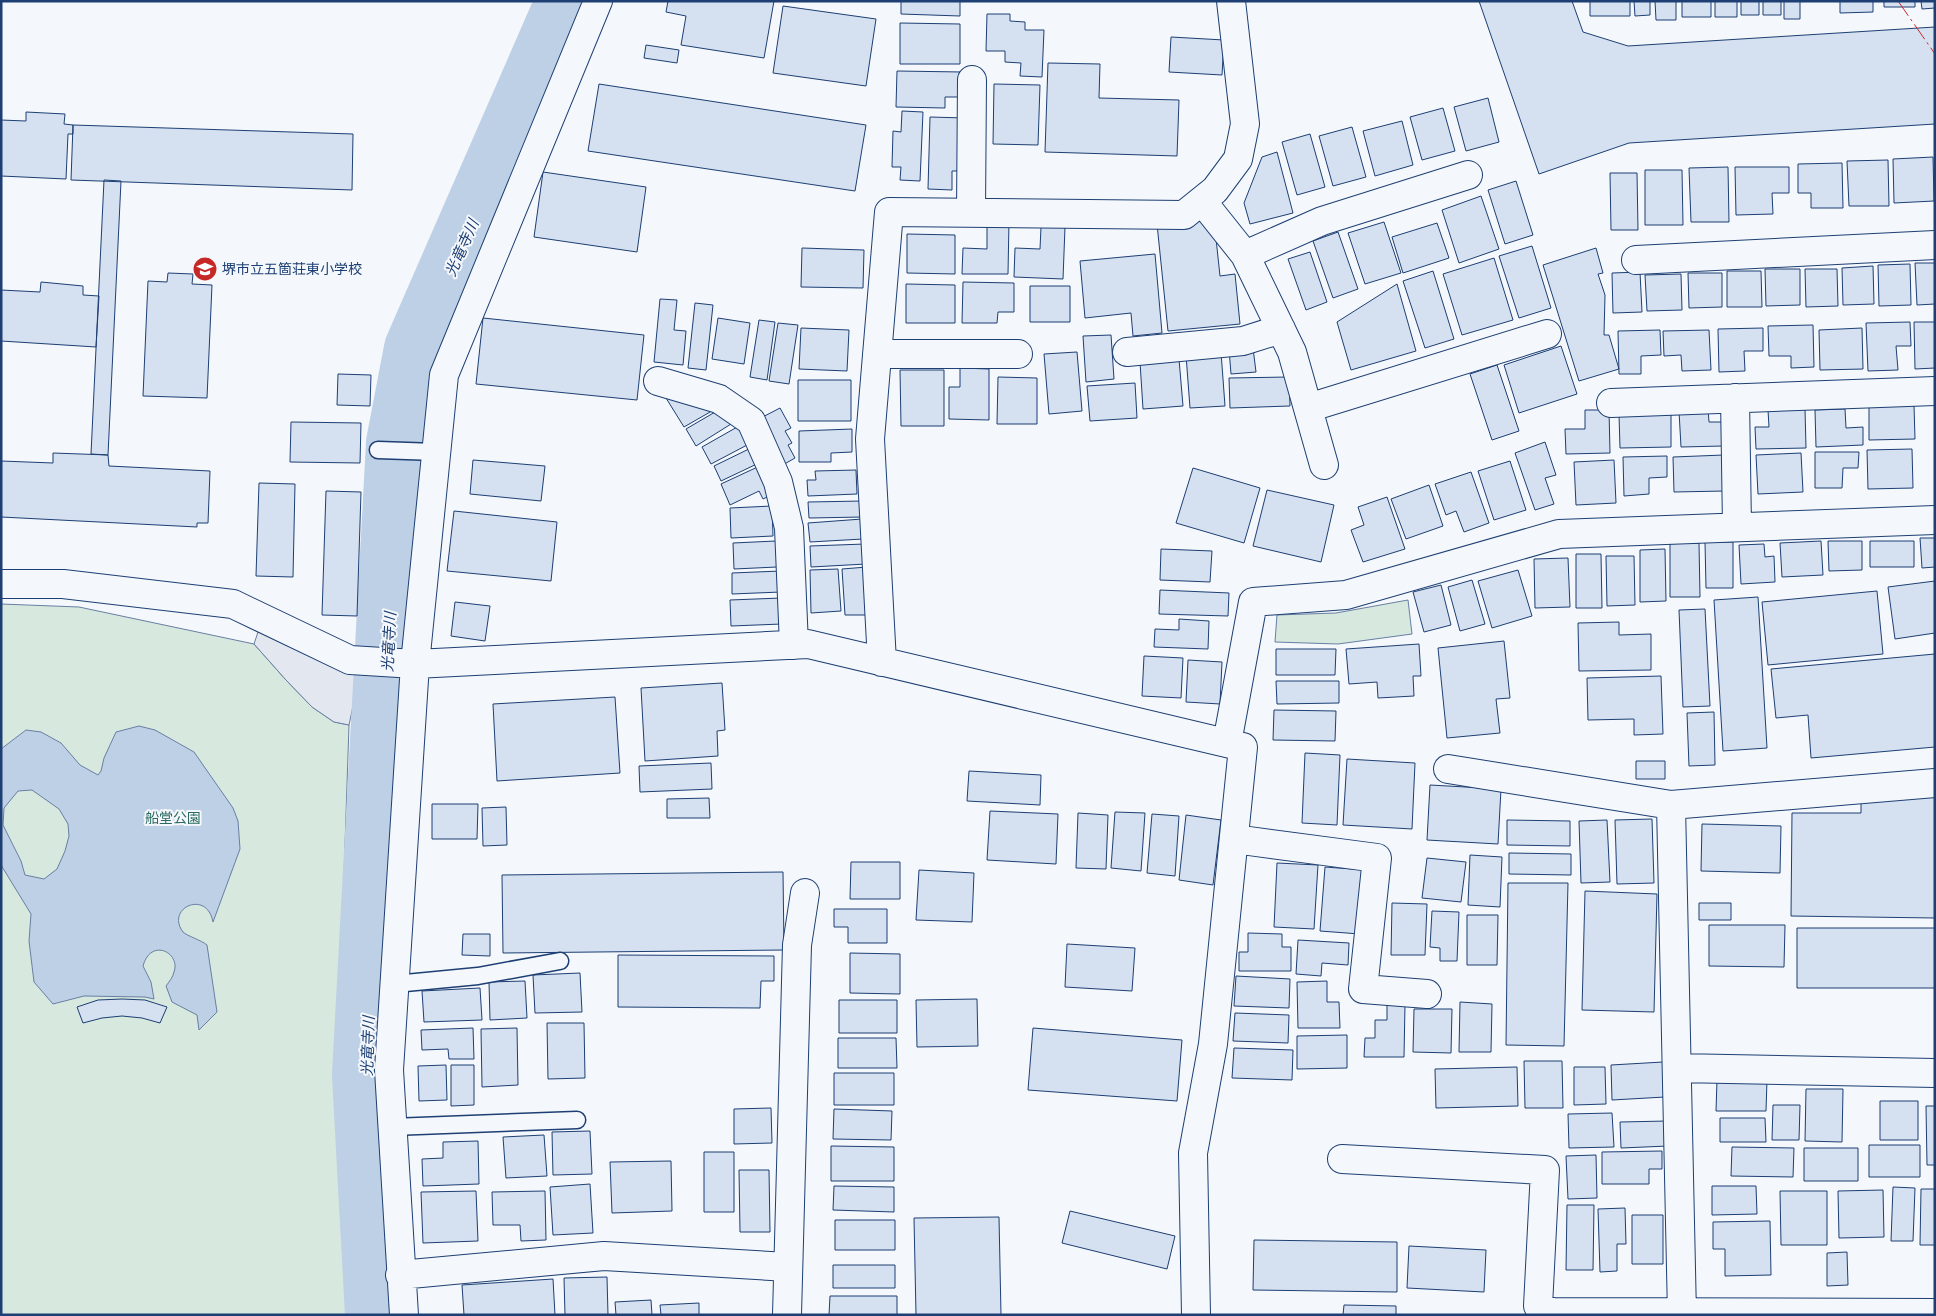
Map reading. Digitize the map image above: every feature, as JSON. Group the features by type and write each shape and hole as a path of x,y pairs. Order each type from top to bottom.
{"street":[{"path":"404,1315 400,1275 389,1070 412,664 444,375 598,1"},
{"path":"882,662 870,439 889,212 1184,215 1215,190 1238,159 1245,124 1231,1"},
{"path":"971,213 972,80"},
{"path":"1245,255 1322,221 1468,175"},
{"path":"1202,201 1245,255 1292,352 1324,465"},
{"path":"1636,260 1935,245"},
{"path":"1128,352 1243,341 1281,329"},
{"path":"1308,408 1547,334"},
{"path":"877,354 1018,354"},
{"path":"658,381 719,399 751,421 778,482 789,528 794,645"},
{"path":"1611,403 1935,391"},
{"path":"1735,398 1737,527"},
{"path":"1227,743 1253,602 1346,595 1559,534 1935,520"},
{"path":"1,584 63,584 233,604 350,660 362,661 412,664 808,644 1243,747 1213,1044 1193,1153 1196,1315"},
{"path":"1448,769 1671,805 1935,783"},
{"path":"1671,805 1682,1313"},
{"path":"1234,839 1378,858 1363,989 1427,994"},
{"path":"787,1315 797,945 805,893"},
{"path":"1677,1068 1935,1073"},
{"path":"1342,1159 1544,1170 1538,1306 1552,1312 1935,1313"},
{"path":"400,1275 604,1256 788,1267"}],"lane":[{"path":"378,450 436,452"},
{"path":"395,984 478,976 560,961"},
{"path":"392,1127 577,1120"}],"green space":[{"path":"1408,600 1412,634 1338,644 1275,642 1277,615 1336,613"},
{"name":"船堂公園","path":"1,604 79,607 254,644 312,707 334,722 349,725 338,1056 343,1227 353,1315 1,1315"}],"shaded area":[{"path":"260,626 360,673 349,725 334,722 312,707 286,680 254,644"}],"water":[{"path":"139,726 155,730 194,752 233,808 238,821 240,849 213,922 209,912 203,906 196,904 183,910 179,916 179,923 183,932 207,945 217,1012 199,1030 197,1015 172,1002 166,986 173,976 175,965 173,959 164,951 152,952 147,957 143,966 151,982 154,999 145,997 84,996 53,1004 34,982 29,941 31,914 1,865 1,749 26,730 41,732 61,743 80,765 98,775 116,732","holes":["32,790 59,809 68,824 69,836 57,869 44,879 25,875 21,861 3,825 4,808 18,791"]}],"building":[{"path":"668,1 774,1 764,58 681,45 686,16 666,12"},
{"path":"901,1 960,1 960,16 901,14"},
{"path":"1479,1 1572,1 1583,32 1628,46 1935,27 1935,124 1629,143 1539,174"},
{"path":"1590,1 1630,1 1630,16 1590,16"},
{"path":"1634,1 1650,1 1650,15 1635,16"},
{"path":"1655,1 1676,1 1676,20 1656,20"},
{"path":"1682,1 1711,1 1711,17 1682,17"},
{"path":"1715,1 1737,1 1737,17 1715,17"},
{"path":"1741,1 1759,1 1759,15 1741,15"},
{"path":"1763,1 1781,1 1781,15 1763,15"},
{"path":"1784,1 1800,1 1800,19 1784,19"},
{"path":"1840,1 1873,1 1873,12 1840,13"},
{"path":"1884,1 1915,1 1915,7 1884,7"},
{"path":"1921,1 1935,1 1935,8 1922,9"},
{"path":"783,6 876,19 866,86 773,73"},
{"path":"987,14 1010,14 1010,21 1025,22 1025,30 1044,30 1042,77 1020,76 1021,63 1005,62 1005,51 986,51"},
{"path":"900,23 960,24 960,64 900,64"},
{"path":"1171,37 1224,40 1222,75 1169,72"},
{"path":"646,45 679,50 677,63 644,58"},
{"path":"1048,63 1100,64 1099,98 1179,100 1177,156 1045,152"},
{"path":"897,71 962,72 961,97 945,97 945,108 896,107"},
{"path":"599,84 866,125 855,191 588,151"},
{"path":"994,84 1040,85 1038,145 993,144"},
{"path":"1488,98 1499,142 1466,151 1454,107"},
{"path":"1443,108 1455,151 1422,160 1410,117"},
{"path":"902,111 923,112 920,181 900,180 901,167 892,167 893,131 901,132"},
{"path":"26,112 65,114 64,124 73,125 73,134 68,134 66,179 1,176 1,120 26,121"},
{"path":"930,117 965,118 963,171 952,171 952,190 928,189"},
{"path":"1402,121 1413,165 1375,176 1363,131"},
{"path":"73,125 353,134 352,190 71,180"},
{"path":"1352,127 1366,177 1333,186 1319,136"},
{"path":"1310,134 1325,187 1297,195 1282,142"},
{"path":"1277,152 1293,213 1250,224 1244,203 1262,157"},
{"path":"1933,157 1934,201 1894,203 1893,159"},
{"path":"1888,160 1889,206 1849,206 1847,161"},
{"path":"1842,163 1843,208 1811,208 1811,193 1798,193 1798,164"},
{"path":"1728,167 1729,222 1691,222 1689,168"},
{"path":"1735,167 1789,167 1789,193 1772,193 1773,214 1736,215"},
{"path":"1645,170 1682,170 1683,225 1645,225"},
{"path":"543,172 646,187 637,252 534,237"},
{"path":"1610,173 1637,173 1638,230 1611,230"},
{"path":"104,180 121,181 108,455 91,454"},
{"path":"1516,181 1533,235 1505,244 1488,190"},
{"path":"1481,196 1499,249 1459,263 1442,210"},
{"path":"1198,220 1215,229 1220,276 1235,274 1240,324 1168,331 1157,224"},
{"path":"987,221 1009,221 1008,274 962,274 963,248 987,249"},
{"path":"1384,222 1401,273 1365,284 1348,233"},
{"path":"1437,223 1449,258 1403,273 1392,237"},
{"path":"1041,227 1065,227 1063,279 1014,277 1015,248 1040,249"},
{"path":"1338,232 1358,289 1333,298 1313,241"},
{"path":"907,234 955,235 955,274 907,273"},
{"path":"1532,246 1551,308 1519,318 1499,256"},
{"path":"802,248 864,250 863,288 801,287"},
{"path":"1596,248 1603,273 1598,274 1605,295 1604,335 1609,335 1619,369 1579,381 1543,265"},
{"path":"1310,252 1327,302 1306,310 1288,259"},
{"path":"1155,254 1162,333 1133,336 1131,313 1085,318 1080,261"},
{"path":"1494,258 1513,320 1462,335 1443,274"},
{"path":"1915,263 1935,263 1935,304 1917,305"},
{"path":"1910,264 1911,305 1879,306 1878,265"},
{"path":"1873,266 1874,304 1843,305 1842,268"},
{"path":"1765,269 1800,269 1800,305 1766,306"},
{"path":"1805,269 1837,269 1838,306 1806,307"},
{"path":"1433,271 1454,339 1425,348 1403,281"},
{"path":"1727,271 1761,271 1762,307 1727,307"},
{"path":"1640,272 1642,312 1613,313 1612,273"},
{"path":"168,273 193,274 192,284 212,285 207,398 143,396 148,281 167,282"},
{"path":"1688,273 1722,273 1722,307 1689,308"},
{"path":"1681,274 1682,310 1647,311 1645,275"},
{"path":"41,282 83,286 83,295 99,296 96,347 1,341 1,290 40,292"},
{"path":"963,282 1014,283 1014,312 998,312 997,323 962,323"},
{"path":"906,284 955,285 955,323 906,323"},
{"path":"1397,284 1416,351 1351,370 1337,322"},
{"path":"1030,286 1070,286 1070,322 1030,322"},
{"path":"660,299 677,300 674,330 686,331 683,365 654,362"},
{"path":"695,303 713,305 706,370 688,368"},
{"path":"483,318 644,335 637,400 476,384"},
{"path":"718,318 750,323 744,364 712,359"},
{"path":"759,320 775,322 767,380 750,377"},
{"path":"1910,322 1911,346 1896,346 1898,370 1868,371 1866,323"},
{"path":"1914,322 1935,322 1935,368 1915,369"},
{"path":"778,323 798,325 789,384 769,381"},
{"path":"1813,325 1814,367 1791,368 1791,356 1769,356 1768,326"},
{"path":"801,328 849,330 847,371 799,369"},
{"path":"1763,328 1763,351 1744,351 1745,371 1719,372 1718,329"},
{"path":"1862,328 1863,369 1820,370 1819,330"},
{"path":"1660,330 1661,355 1641,356 1641,374 1619,374 1618,331"},
{"path":"1709,330 1711,370 1682,371 1681,355 1664,356 1663,331"},
{"path":"1111,335 1114,379 1086,382 1083,336"},
{"path":"1561,346 1577,394 1519,413 1504,365"},
{"path":"1253,348 1256,372 1231,374 1229,349"},
{"path":"1077,352 1082,411 1049,414 1044,354"},
{"path":"1221,352 1225,406 1190,408 1186,355"},
{"path":"1179,359 1183,406 1143,409 1140,362"},
{"path":"1497,365 1519,431 1492,440 1470,374"},
{"path":"960,368 989,369 989,420 949,419 949,387 960,387"},
{"path":"900,370 944,370 944,426 901,426"},
{"path":"338,374 371,375 370,406 337,405"},
{"path":"998,377 1037,378 1037,424 997,424"},
{"path":"1289,377 1290,406 1230,408 1229,378"},
{"path":"798,380 851,380 851,421 798,421"},
{"path":"1135,383 1137,418 1090,421 1087,386"},
{"path":"666,398 717,408 684,427"},
{"path":"1914,405 1915,439 1869,440 1869,406"},
{"path":"722,408 731,424 696,446 686,429"},
{"path":"780,408 791,428 785,431 792,443 788,445 795,458 781,466 755,421"},
{"path":"1708,409 1709,422 1723,422 1723,446 1681,447 1679,411"},
{"path":"1805,409 1806,448 1756,449 1755,427 1769,427 1768,410"},
{"path":"1845,409 1846,428 1863,427 1863,445 1816,447 1815,410"},
{"path":"1585,410 1609,410 1610,453 1566,454 1565,429 1585,429"},
{"path":"1671,414 1671,447 1620,448 1619,415"},
{"path":"291,422 361,423 360,463 290,462"},
{"path":"739,426 749,444 711,464 702,447"},
{"path":"852,429 852,452 831,453 831,462 799,462 799,431"},
{"path":"1545,442 1556,475 1545,478 1554,504 1535,510 1515,453"},
{"path":"753,447 761,462 721,481 714,466"},
{"path":"1912,449 1913,488 1868,489 1867,450"},
{"path":"1815,452 1859,452 1858,468 1843,468 1842,488 1815,488"},
{"path":"53,453 108,455 109,466 210,471 208,523 197,523 197,527 1,517 1,461 53,463"},
{"path":"1801,453 1803,492 1758,494 1756,455"},
{"path":"1724,455 1725,491 1674,492 1673,457"},
{"path":"1667,456 1667,477 1649,478 1649,494 1624,496 1623,457"},
{"path":"473,460 545,466 541,501 470,494"},
{"path":"1614,460 1616,503 1576,505 1574,462"},
{"path":"1510,461 1526,510 1494,520 1478,471"},
{"path":"764,464 777,492 763,499 759,491 730,505 721,484"},
{"path":"1193,468 1260,488 1244,543 1176,523"},
{"path":"856,470 857,494 808,496 807,480 816,480 815,471"},
{"path":"1471,472 1489,523 1464,532 1456,511 1446,515 1435,484"},
{"path":"259,483 295,484 293,577 256,576"},
{"path":"1429,485 1443,526 1406,539 1391,499"},
{"path":"1267,490 1334,505 1321,562 1253,546"},
{"path":"326,491 361,492 357,616 322,615"},
{"path":"1387,497 1405,549 1363,562 1351,530 1364,525 1358,507"},
{"path":"862,501 863,517 809,518 808,502"},
{"path":"772,506 773,536 731,538 730,508"},
{"path":"454,511 557,522 551,581 447,571"},
{"path":"862,519 863,539 810,542 808,523"},
{"path":"1920,538 1935,538 1935,567 1922,568"},
{"path":"776,541 777,567 734,569 733,543"},
{"path":"1821,541 1823,575 1782,577 1780,543"},
{"path":"1828,541 1862,541 1862,570 1829,571"},
{"path":"1870,541 1914,541 1914,567 1870,567"},
{"path":"1705,542 1733,542 1733,588 1706,588"},
{"path":"1670,543 1699,543 1700,597 1670,597"},
{"path":"865,544 866,564 811,567 810,546"},
{"path":"1764,544 1765,557 1774,556 1775,582 1741,584 1739,545"},
{"path":"1161,549 1212,551 1210,582 1160,580"},
{"path":"1665,549 1666,601 1640,602 1640,550"},
{"path":"1576,554 1601,554 1602,608 1576,608"},
{"path":"1606,556 1634,556 1635,605 1607,606"},
{"path":"1568,558 1570,607 1535,608 1534,559"},
{"path":"867,567 869,615 845,615 842,569"},
{"path":"838,569 841,611 811,613 810,570"},
{"path":"1518,570 1532,616 1492,628 1478,581"},
{"path":"781,571 781,592 732,594 732,573"},
{"path":"1472,580 1485,624 1460,631 1448,587"},
{"path":"1935,581 1935,633 1895,639 1888,587"},
{"path":"1441,585 1451,625 1424,632 1413,592"},
{"path":"1160,590 1229,593 1228,616 1159,614"},
{"path":"1877,591 1883,654 1768,665 1762,602"},
{"path":"1758,597 1767,748 1723,751 1714,600"},
{"path":"781,598 782,624 731,626 730,600"},
{"path":"455,602 490,606 485,641 451,636"},
{"path":"1705,609 1710,706 1683,707 1679,610"},
{"path":"1179,619 1209,621 1208,649 1154,647 1155,629 1179,630"},
{"path":"1619,622 1619,635 1651,634 1651,670 1579,671 1578,623"},
{"path":"1504,641 1510,698 1496,699 1500,733 1447,738 1438,648"},
{"path":"1419,644 1421,676 1413,676 1414,696 1378,698 1377,682 1349,684 1346,649"},
{"path":"1276,649 1336,649 1335,675 1276,675"},
{"path":"1935,654 1935,747 1811,758 1808,715 1776,718 1771,669"},
{"path":"1144,656 1183,658 1181,698 1142,696"},
{"path":"1188,660 1222,662 1220,704 1186,702"},
{"path":"1661,676 1663,734 1634,735 1634,719 1588,720 1587,678"},
{"path":"1276,681 1339,681 1339,703 1277,704"},
{"path":"722,683 725,730 717,731 718,756 645,761 641,688"},
{"path":"615,697 620,773 497,781 493,704"},
{"path":"1274,710 1336,711 1335,741 1273,740"},
{"path":"1714,712 1715,765 1689,766 1687,713"},
{"path":"1305,753 1340,755 1337,825 1302,823"},
{"path":"1347,759 1415,763 1412,829 1343,825"},
{"path":"1636,761 1665,761 1665,779 1636,779"},
{"path":"711,763 712,789 640,792 639,766"},
{"path":"969,771 1041,775 1040,805 967,801"},
{"path":"1430,785 1501,789 1498,844 1427,840"},
{"path":"1861,793 1935,794 1935,918 1791,916 1792,813 1861,813"},
{"path":"709,798 710,818 667,818 667,799"},
{"path":"432,804 478,804 477,839 432,839"},
{"path":"506,807 507,845 483,846 482,808"},
{"path":"990,811 1058,814 1056,864 987,860"},
{"path":"1115,812 1145,813 1141,871 1111,868"},
{"path":"1078,813 1108,815 1106,869 1076,868"},
{"path":"1152,814 1179,816 1175,876 1147,873"},
{"path":"1186,815 1221,820 1213,885 1179,880"},
{"path":"1652,819 1654,883 1617,884 1615,820"},
{"path":"1507,820 1570,821 1570,846 1507,845"},
{"path":"1607,820 1610,882 1581,883 1579,821"},
{"path":"1702,824 1781,826 1780,873 1701,871"},
{"path":"1509,853 1571,854 1571,875 1509,874"},
{"path":"1470,855 1502,857 1500,907 1468,905"},
{"path":"1427,858 1466,862 1461,902 1422,898"},
{"path":"851,862 900,862 900,899 850,899"},
{"path":"1277,863 1318,865 1314,929 1274,927"},
{"path":"1325,867 1365,870 1360,934 1320,931"},
{"path":"919,870 974,873 972,922 916,920"},
{"path":"783,872 784,950 503,953 502,875"},
{"path":"1508,883 1568,883 1564,1046 1506,1045"},
{"path":"1585,891 1657,894 1654,1012 1582,1010"},
{"path":"1392,903 1427,904 1425,955 1391,955"},
{"path":"1699,903 1731,903 1731,920 1699,920"},
{"path":"834,909 887,909 887,943 848,943 848,927 834,927"},
{"path":"1432,911 1459,912 1457,961 1440,961 1440,948 1430,947"},
{"path":"1467,915 1498,915 1497,965 1467,965"},
{"path":"1709,925 1785,925 1784,967 1709,966"},
{"path":"1797,928 1935,928 1935,988 1797,988"},
{"path":"1248,933 1282,934 1282,947 1291,947 1291,971 1239,971 1239,952 1248,952"},
{"path":"463,934 490,934 490,956 462,955"},
{"path":"1298,940 1349,943 1348,965 1322,963 1321,976 1296,974"},
{"path":"1067,944 1135,948 1132,991 1065,987"},
{"path":"850,953 900,954 900,994 850,993"},
{"path":"618,955 774,956 774,981 761,981 760,1008 618,1007"},
{"path":"580,973 582,1012 535,1013 533,975"},
{"path":"1236,976 1290,979 1289,1008 1234,1006"},
{"path":"525,981 527,1018 490,1020 489,982"},
{"path":"1327,981 1327,1002 1339,1002 1340,1028 1298,1028 1297,982"},
{"path":"480,988 482,1020 424,1022 422,991"},
{"path":"977,999 978,1046 917,1047 916,1000"},
{"path":"98,1000 145,1000 167,1007 160,1023 142,1018 122,1016 102,1018 83,1023 77,1007"},
{"path":"839,1000 897,1000 897,1033 839,1033"},
{"path":"1460,1002 1492,1004 1491,1052 1459,1052"},
{"path":"1387,1005 1405,1005 1404,1057 1364,1057 1365,1038 1375,1038 1375,1020 1387,1020"},
{"path":"1414,1009 1452,1009 1451,1053 1413,1052"},
{"path":"1235,1013 1289,1015 1288,1043 1233,1041"},
{"path":"547,1023 584,1023 585,1078 548,1079"},
{"path":"473,1028 474,1059 449,1059 448,1049 422,1050 421,1030"},
{"path":"517,1028 518,1085 482,1087 481,1029"},
{"path":"1033,1028 1182,1040 1177,1101 1028,1090"},
{"path":"1347,1035 1347,1068 1297,1069 1297,1036"},
{"path":"838,1038 896,1038 897,1068 838,1068"},
{"path":"1234,1048 1293,1050 1292,1080 1232,1078"},
{"path":"1524,1061 1562,1061 1563,1108 1525,1108"},
{"path":"1663,1062 1665,1097 1612,1100 1611,1065"},
{"path":"446,1065 447,1100 419,1101 418,1066"},
{"path":"451,1065 474,1065 474,1105 451,1106"},
{"path":"1517,1067 1518,1106 1436,1108 1435,1069"},
{"path":"1574,1067 1605,1067 1606,1104 1574,1105"},
{"path":"834,1073 894,1073 894,1105 834,1105"},
{"path":"1717,1080 1767,1080 1766,1111 1716,1111"},
{"path":"1806,1089 1843,1089 1842,1142 1805,1141"},
{"path":"1880,1101 1918,1101 1918,1140 1880,1140"},
{"path":"1773,1105 1800,1105 1799,1140 1772,1140"},
{"path":"1926,1106 1935,1106 1935,1165 1927,1165"},
{"path":"771,1108 772,1143 734,1144 734,1109"},
{"path":"834,1109 892,1111 891,1140 833,1139"},
{"path":"1612,1113 1614,1147 1569,1148 1568,1114"},
{"path":"1720,1118 1765,1118 1766,1142 1720,1142"},
{"path":"1667,1121 1668,1146 1621,1148 1620,1122"},
{"path":"590,1131 592,1174 553,1175 552,1132"},
{"path":"544,1135 547,1176 506,1178 503,1137"},
{"path":"478,1141 479,1184 423,1186 422,1159 443,1158 443,1142"},
{"path":"1869,1145 1920,1145 1920,1177 1869,1177"},
{"path":"831,1146 894,1147 894,1181 831,1181"},
{"path":"1732,1147 1794,1148 1793,1177 1731,1176"},
{"path":"1804,1148 1858,1148 1858,1181 1804,1181"},
{"path":"1662,1151 1662,1169 1649,1169 1649,1184 1602,1184 1602,1152"},
{"path":"704,1152 734,1152 734,1212 704,1212"},
{"path":"1596,1155 1597,1198 1568,1199 1566,1156"},
{"path":"671,1161 672,1211 612,1213 610,1162"},
{"path":"739,1170 769,1170 770,1232 740,1232"},
{"path":"590,1184 593,1233 553,1235 550,1187"},
{"path":"834,1186 894,1187 894,1212 833,1210"},
{"path":"1712,1186 1756,1186 1757,1214 1712,1215"},
{"path":"1893,1187 1915,1188 1913,1241 1891,1241"},
{"path":"1921,1189 1935,1189 1935,1245 1920,1245"},
{"path":"1883,1190 1884,1237 1839,1238 1838,1191"},
{"path":"476,1191 478,1241 423,1243 421,1192"},
{"path":"545,1191 546,1240 521,1241 520,1225 493,1225 492,1192"},
{"path":"1780,1191 1827,1191 1827,1245 1781,1245"},
{"path":"1567,1205 1594,1205 1593,1270 1566,1270"},
{"path":"1625,1208 1626,1244 1617,1244 1617,1271 1600,1272 1598,1209"},
{"path":"1070,1211 1175,1236 1167,1269 1062,1243"},
{"path":"1632,1215 1663,1215 1663,1264 1632,1264"},
{"path":"999,1217 1001,1315 916,1315 914,1218"},
{"path":"835,1220 895,1220 895,1250 835,1250"},
{"path":"1770,1221 1771,1275 1725,1276 1725,1249 1713,1249 1713,1222"},
{"path":"1254,1240 1397,1242 1397,1292 1253,1290"},
{"path":"1409,1246 1486,1250 1484,1292 1407,1288"},
{"path":"1847,1252 1848,1285 1827,1286 1827,1253"},
{"path":"833,1265 895,1265 895,1288 833,1288"},
{"path":"607,1277 608,1315 565,1315 564,1278"},
{"path":"553,1279 555,1315 464,1315 462,1285"},
{"path":"830,1296 897,1296 897,1315 829,1315"},
{"path":"651,1300 652,1315 616,1315 615,1302"},
{"path":"699,1303 699,1315 661,1315 660,1305"},
{"path":"1344,1305 1396,1306 1396,1315 1343,1315"}],"waterway":[{"name":"光竜寺川","path":"379,1315 366,1075 400,443 418,349 570,1"}],"power":[{"path":"1898,1 1935,54"}],"place":[{"name":"堺市立五箇荘東小学校","path":"205,269"}]}
